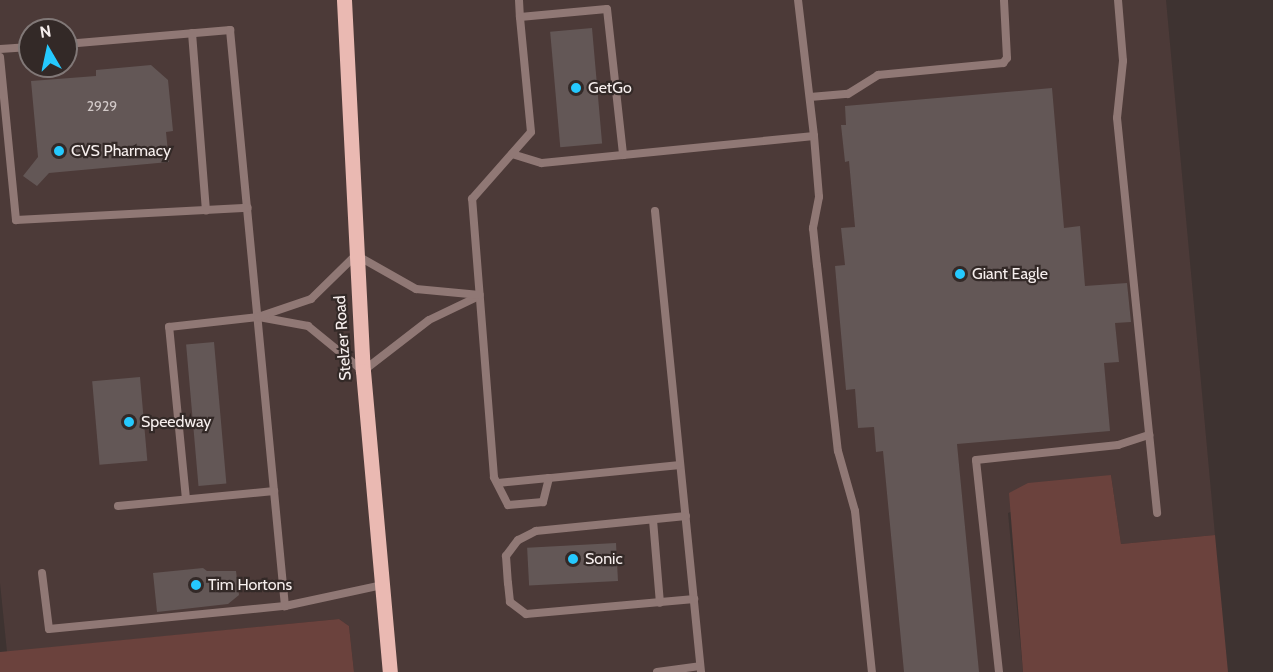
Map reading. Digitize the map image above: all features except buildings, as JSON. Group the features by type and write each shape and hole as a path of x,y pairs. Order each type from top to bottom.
{"main road":[{"name":"Stelzer Road","path":"344,0 363,371 390,672"}],"lane":[{"path":"519,0 531,132 472,199 498,483 508,505 543,502 549,478"},
{"path":"798,0 819,197 813,228 817,265 838,451 855,511 872,672"},
{"path":"810,97 848,94 878,75 1003,63 1007,58 1004,0"},
{"path":"1118,0 1123,61 1117,118 1157,513"},
{"path":"520,17 607,9 623,155"},
{"path":"78,43 230,30 285,606"},
{"path":"192,33 206,210"},
{"path":"0,50 18,48"},
{"path":"0,57 16,219 248,208"},
{"path":"512,154 542,163 814,136"},
{"path":"655,211 700,669 657,672"},
{"path":"186,500 169,327 258,317 311,300 356,255 416,289 480,295"},
{"path":"258,317 308,327 363,371 429,320 480,295"},
{"path":"999,672 975,460 1118,445 1149,435"},
{"path":"498,483 680,465"},
{"path":"118,506 274,491"},
{"path":"686,516 536,531 518,540 506,556 508,583 510,602 526,614 694,599"},
{"path":"653,519 660,603"},
{"path":"42,573 49,629 285,606 382,585"}],"shaded area":[{"path":"0,0 1166,0 1215,535 1121,544 1111,475 1008,513 1023,672 354,672 349,626 339,619 7,652 0,583"},
{"path":"1111,475 1121,544 1215,535 1228,672 1023,672 1009,493 1028,483"},
{"path":"339,619 349,626 354,672 0,672 0,652"}],"place":[{"name":"GetGo","path":"576,88"},
{"name":"CVS Pharmacy","path":"59,151"},
{"name":"Giant Eagle","path":"960,274"},
{"name":"Speedway","path":"129,422"},
{"name":"Sonic","path":"573,559"},
{"name":"Tim Hortons","path":"196,585"}]}
